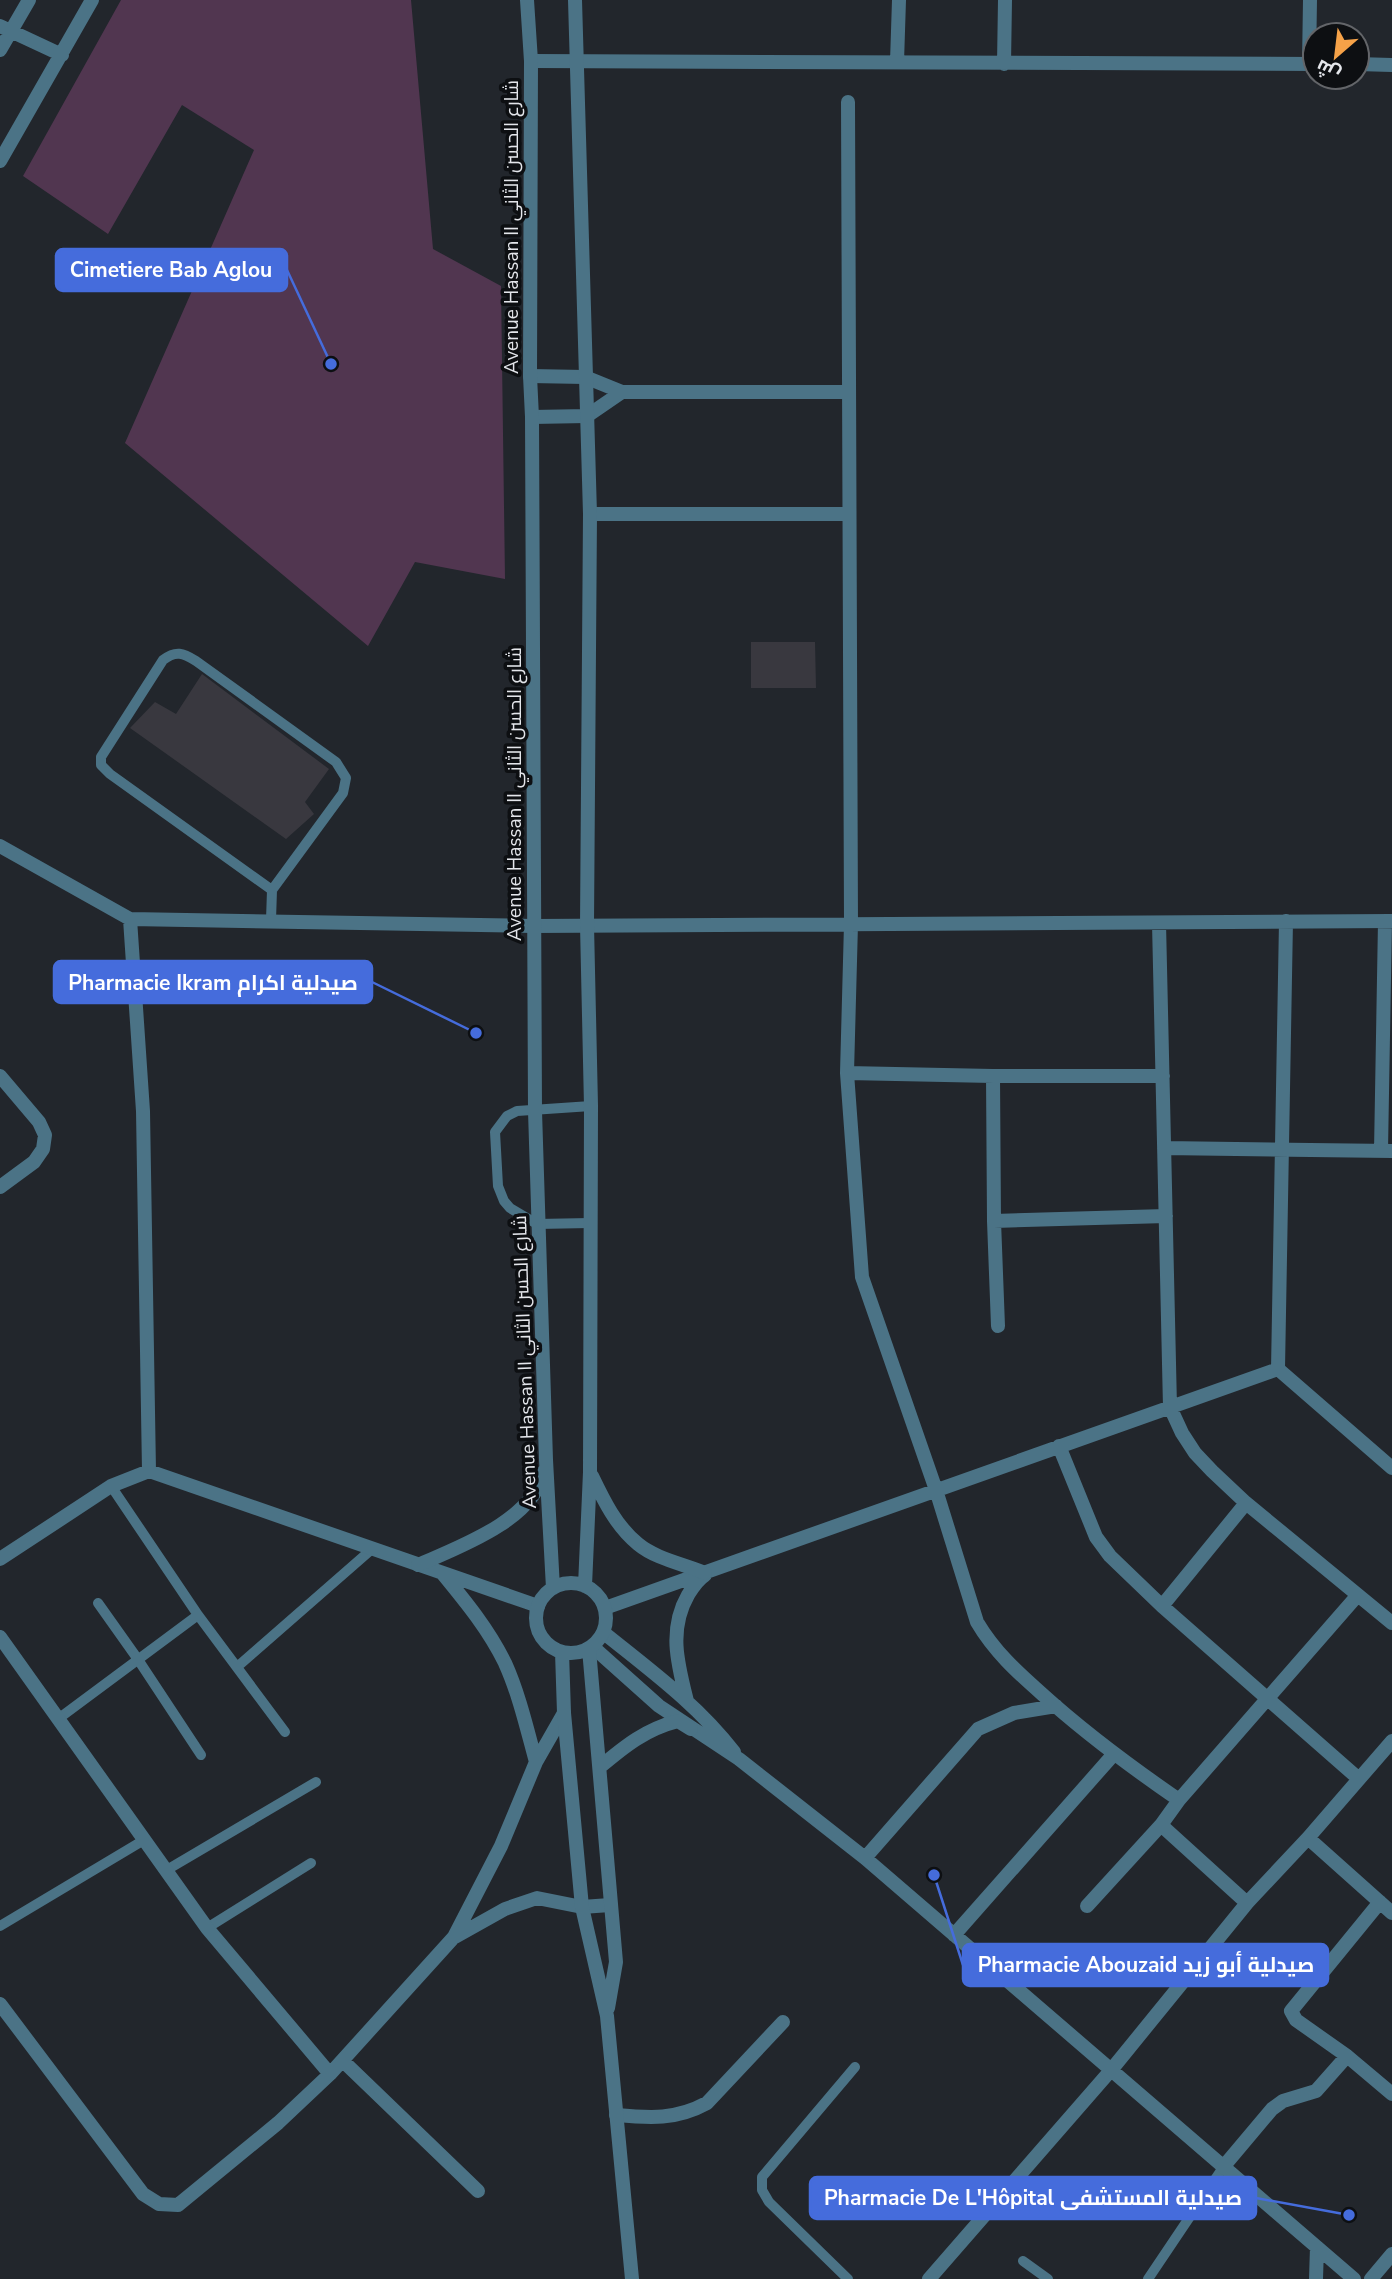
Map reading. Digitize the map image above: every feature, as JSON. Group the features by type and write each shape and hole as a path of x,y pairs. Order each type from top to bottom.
{"street":[{"path":"0,50 5,29 29,0"},
{"path":"0,161 93,0"},
{"name":"Avenue Hassan II شارع الحسن الثاني","path":"527,0 531,61 530,376 535,1111 537,1224 553,1588"},
{"path":"575,0 590,514 587,925 591,1107 590,1472 585,1586"},
{"path":"897,62 899,0"},
{"path":"1004,64 1005,0"},
{"path":"1310,0 1311,21"},
{"path":"5,29 62,55"},
{"path":"531,61 1301,64"},
{"path":"1371,64 1392,65"},
{"path":"848,102 851,925 847,1073 862,1277 936,1490 977,1622 988,1642 1006,1662 1113,1755 1179,1800"},
{"path":"530,376 585,377 622,392 848,392"},
{"path":"532,418 587,416 622,392"},
{"path":"590,514 848,514"},
{"path":"0,846 130,919 533,926 1388,921 1386,1151 1164,1148"},
{"path":"130,919 143,1111 149,1471"},
{"path":"1278,1369 1286,921"},
{"path":"1159,923 1170,1407 1195,1453 1246,1503 1392,1623"},
{"path":"847,1073 1163,1076"},
{"path":"0,1076 39,1122 46,1135 43,1149 34,1162 0,1187"},
{"path":"993,1076 998,1326"},
{"path":"994,1221 1166,1216"},
{"path":"605,1608 1278,1369"},
{"path":"1278,1369 1392,1468"},
{"path":"1059,1447 1096,1537 1110,1556 1359,1779"},
{"path":"418,1564 475,1540 514,1515 541,1483 546,1460"},
{"path":"0,1559 111,1486 149,1471 538,1606"},
{"path":"590,1472 610,1513 640,1546 711,1570"},
{"path":"1162,1605 1246,1503"},
{"path":"688,1703 677,1660 677,1623 682,1606 699,1578 711,1570"},
{"path":"442,1573 483,1625 505,1664 518,1697 536,1762"},
{"path":"569,1583 585,1586 601,1599 605,1608 604,1633 591,1648 575,1653 562,1652 545,1642 538,1631 538,1606 553,1588 569,1583"},
{"path":"1087,1906 1161,1825 1179,1800 1357,1596"},
{"path":"604,1633 669,1684 723,1739 738,1759"},
{"path":"0,1637 207,1928 330,2074"},
{"path":"591,1648 659,1706 691,1729"},
{"path":"591,1648 616,1962 607,2016"},
{"path":"562,1652 564,1713 582,1907 607,2016 632,2279"},
{"path":"864,1858 978,1729 1014,1713 1056,1706"},
{"path":"0,2004 143,2194 159,2204 178,2204 191,2197 278,2123 330,2074 454,1937 500,1846 536,1762 564,1713"},
{"path":"600,1767 634,1739 660,1726 678,1721 738,1759 864,1858 1112,2068 1354,2279"},
{"path":"929,2279 1112,2068 1247,1903 1308,1838 1392,1741"},
{"path":"954,1936 1113,1755"},
{"path":"1161,1825 1247,1903"},
{"path":"1308,1838 1392,1913"},
{"path":"454,1937 505,1909 537,1898 582,1907 610,1905"},
{"path":"1380,1902 1291,2011 1296,2020 1347,2056 1392,2094"},
{"path":"616,2115 660,2119 695,2110 708,2103 783,2022"},
{"path":"1224,2166 1272,2109 1283,2101 1316,2091 1347,2056"},
{"path":"343,2061 478,2191"},
{"path":"1316,2279 1317,2247"},
{"path":"1371,2279 1392,2255"}],"lane":[{"path":"271,920 272,890 343,793 346,778 335,762 196,661 181,652 170,654 163,660 101,757 101,765 272,890"},
{"path":"590,1223 537,1224 510,1208 498,1186 495,1132 508,1116 517,1111 591,1107"},
{"path":"111,1486 198,1615 285,1732"},
{"path":"237,1667 372,1549"},
{"path":"98,1603 201,1755"},
{"path":"58,1718 198,1615"},
{"path":"165,1871 316,1782"},
{"path":"0,1926 144,1840"},
{"path":"207,1928 311,1863"},
{"path":"848,2279 769,2202 762,2190 762,2177 855,2067"},
{"path":"1148,2279 1224,2166"},
{"path":"1023,2261 1048,2279"}],"shaded area":[{"path":"121,0 411,0 433,249 501,286 505,579 415,562 368,646 125,443 254,150 182,105 108,234 23,176"}],"building":[{"path":"751,642 815,642 816,688 751,688"},
{"path":"202,674 329,769 305,802 314,814 286,839 130,728 155,702 176,714"}],"place":[{"name":"Cimetiere Bab Aglou","path":"331,364"},
{"name":"Pharmacie Ikram صيدلية اكرام","path":"476,1033"},
{"name":"Pharmacie Abouzaid صيدلية أبو زيد","path":"934,1875"},
{"name":"Pharmacie De L'Hôpital صيدلية المستشفى","path":"1349,2215"}]}
